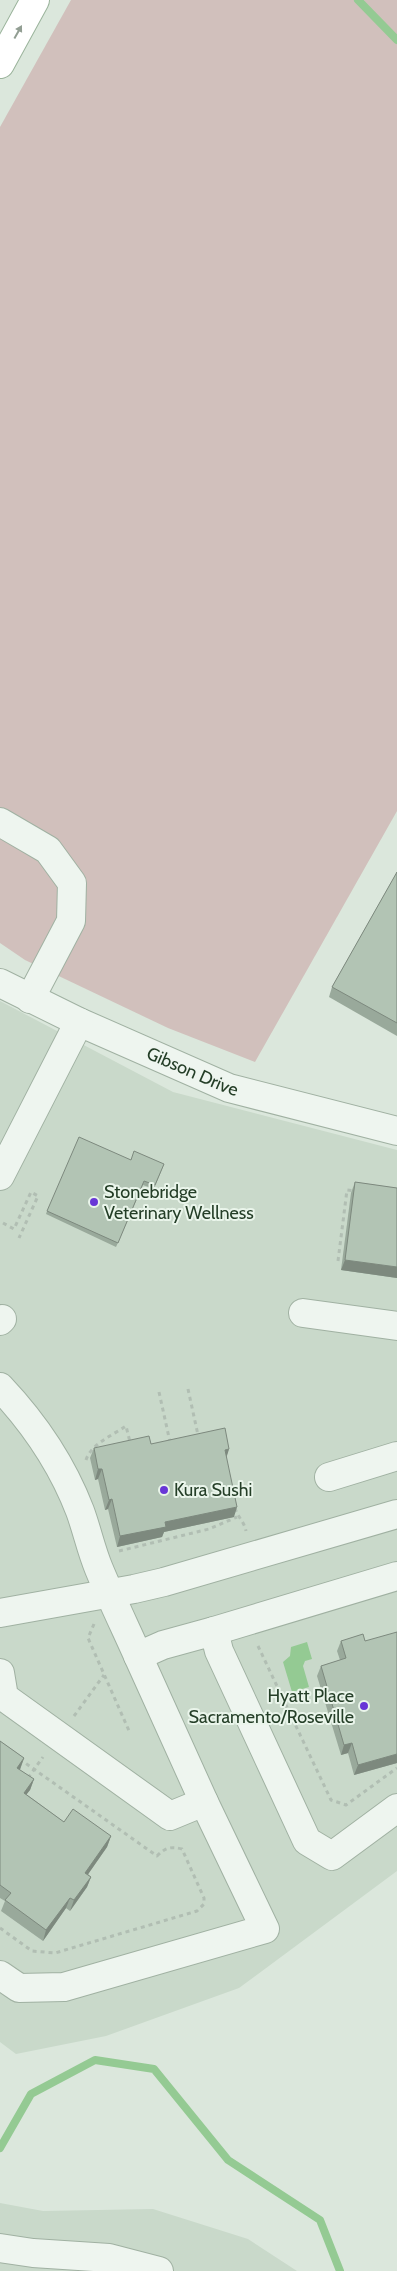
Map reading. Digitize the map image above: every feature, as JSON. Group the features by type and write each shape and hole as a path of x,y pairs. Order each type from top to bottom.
{"main road":[{"path":"0,64 35,0"}],"street":[{"path":"0,822 48,850 72,883 71,921 30,999"},
{"name":"Gibson Drive","path":"0,983 79,1022 229,1088 397,1131"},
{"path":"0,1176 79,1022"},
{"path":"304,1314 397,1326"},
{"path":"0,1387 17,1405 54,1456 80,1510 99,1568 138,1656 204,1802 266,1929 64,1987 20,1988 0,1975"},
{"path":"329,1477 397,1456"},
{"path":"0,1613 156,1584 397,1514"},
{"path":"138,1656 163,1645 397,1576"},
{"path":"214,1631 219,1652 306,1841 332,1856 397,1808"},
{"path":"0,1673 4,1697 170,1816 204,1802"},
{"path":"0,2248 33,2253 109,2258 159,2271"}],"path":[{"path":"338,1261 347,1190 364,1192"},
{"path":"2,1223 14,1229 31,1192 38,1196 18,1238"},
{"path":"188,1389 198,1435"},
{"path":"159,1392 170,1442"},
{"path":"86,1465 86,1458 90,1451 126,1426 130,1445"},
{"path":"189,1437 205,1434"},
{"path":"160,1444 179,1439"},
{"path":"234,1500 238,1518 245,1524 248,1537"},
{"path":"115,1552 208,1529 238,1518"},
{"path":"95,1622 88,1638 130,1733"},
{"path":"258,1645 331,1800 346,1806 397,1768"},
{"path":"73,1717 104,1675"},
{"path":"23,1785 48,1750"},
{"path":"0,1928 32,1951 55,1953 197,1910 204,1904 204,1898 182,1850 172,1846 164,1849 157,1856 14,1755"}],"shaded area":[{"path":"71,0 397,0 397,811 255,1062 168,1028 25,960 0,943 0,127"},
{"path":"0,1001 173,1092 397,1150 397,1871 239,1988 106,2036 16,2054 0,2042"},
{"path":"307,1642 312,1659 305,1661 303,1666 309,1687 292,1692 283,1662 290,1656 291,1647"},
{"path":"0,2203 43,2211 153,2209 248,2239 297,2271 0,2271"}],"building":[{"path":"397,872 397,1023 332,987"},
{"name":"Stonebridge Veterinary Wellness","path":"79,1137 131,1160 134,1151 164,1164 155,1185 144,1181 118,1243 47,1211"},
{"path":"355,1182 397,1188 397,1267 345,1260"},
{"name":"Kura Sushi","path":"225,1428 229,1449 225,1450 237,1507 165,1522 166,1527 120,1536 112,1499 109,1500 102,1469 98,1469 94,1448 149,1436 151,1444"},
{"name":"Hyatt Place Sacramento/Roseville","path":"397,1632 397,1754 358,1765 352,1743 344,1745 321,1666 346,1658 341,1641 363,1634 365,1641"},
{"path":"0,1741 24,1758 17,1768 34,1779 24,1793 64,1822 73,1809 111,1836 85,1873 91,1877 74,1900 70,1898 46,1930 5,1900 11,1893 0,1885"}],"waterway":[{"path":"358,0 397,40"},
{"path":"0,2148 31,2094 95,2060 154,2069 228,2160 320,2220 340,2271"}],"place":[{"name":"Stonebridge Veterinary Wellness","path":"94,1202"},
{"name":"Kura Sushi","path":"164,1490"},
{"name":"Hyatt Place Sacramento/Roseville","path":"364,1706"}]}
